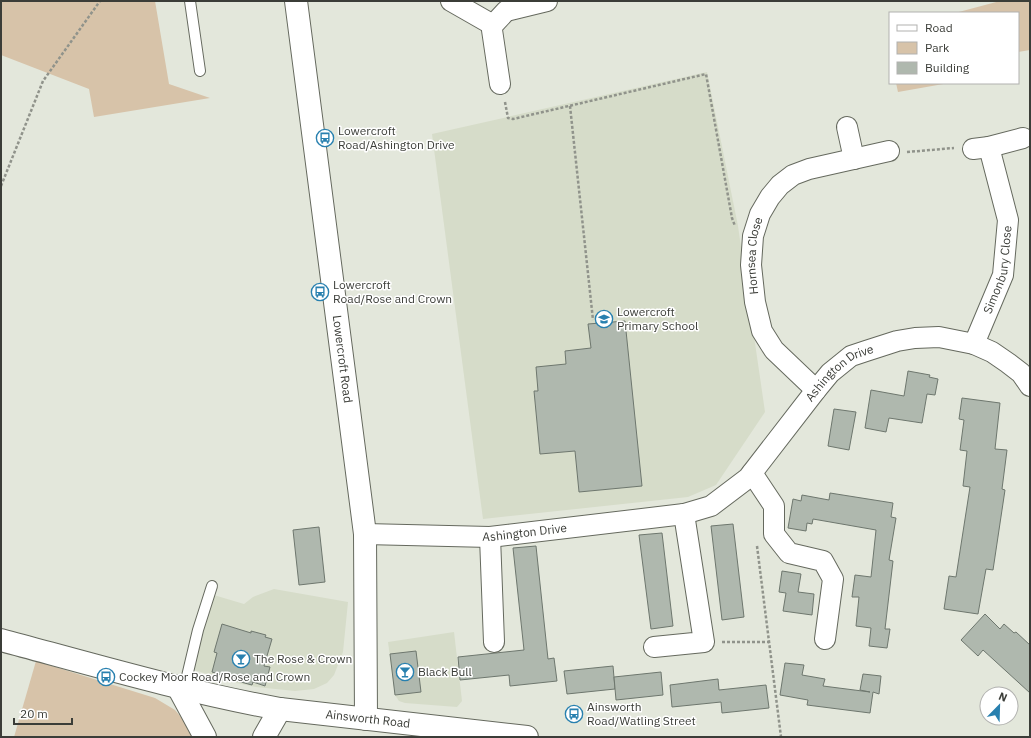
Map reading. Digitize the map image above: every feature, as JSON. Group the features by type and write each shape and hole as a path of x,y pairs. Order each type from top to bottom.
{"street":[{"name":"Lowercroft Road","path":"296,1 365,534 366,719"},
{"path":"451,1 494,25"},
{"path":"500,84 492,30 494,25 506,11 547,1"},
{"path":"847,127 854,159"},
{"path":"981,148 1023,138"},
{"name":"Simonbury Close","path":"974,344 1003,275 1008,220 981,148"},
{"name":"Hornsea Close","path":"816,390 774,350 762,331 755,302 751,265 753,236 760,214 770,197 780,185 793,175 809,169 889,152"},
{"name":"Ashington Drive","path":"365,534 490,537 684,514 711,506 730,493 752,473 830,374 851,356 897,341 915,338 939,337 974,344 992,352 1008,363 1021,373 1030,386"},
{"path":"752,473 774,506 774,534 789,553 823,562 833,579 825,639"},
{"path":"654,647 704,642 684,514"},
{"path":"490,537 494,642"},
{"name":"Ainsworth Road","path":"1,640 227,700 280,709 527,737"},
{"path":"181,688 205,737"},
{"path":"264,737 280,709"}],"lane":[{"path":"190,1 200,71"},
{"path":"181,688 212,586"}],"path":[{"path":"1,186 43,81 100,1"},
{"path":"500,84 508,118 510,120 706,74 734,224 735,227 753,236"},
{"path":"570,106 593,320"},
{"path":"889,152 900,153 950,148 981,148"},
{"path":"756,540 781,737"},
{"path":"704,642 769,642"}],"shaded area":[{"name":"Lowercroft Primary School","path":"707,72 738,226 765,412 716,485 688,497 483,519 432,134"},
{"path":"274,589 348,602 343,652 334,675 327,683 314,689 295,691 256,687 232,682 185,667 207,593 244,604 253,597"},
{"path":"454,632 462,701 457,707 405,703 399,701 395,695 388,642"}],"green space":[{"path":"1,1 155,1 169,84 210,98 94,117 89,89 1,55"},
{"path":"1000,1 1030,1 1030,50 1019,52 1019,12 959,12"},
{"path":"896,84 943,84 898,92"},
{"path":"36,661 155,698 175,710 190,728 193,737 14,737"}],"building":[{"path":"625,321 642,486 579,492 575,451 540,454 534,391 538,391 536,367 566,364 565,351 591,348 588,324"},
{"path":"908,371 930,375 929,377 938,379 935,395 927,394 922,423 889,418 886,432 865,428 871,390 904,396"},
{"path":"962,398 1000,403 995,449 1007,450 1002,489 1005,490 993,570 986,569 978,614 944,609 949,576 956,577 970,487 963,486 967,451 960,450 964,420 959,419"},
{"path":"834,409 856,412 849,450 828,446"},
{"path":"830,493 893,503 891,517 896,518 889,560 893,561 885,629 890,629 887,648 869,646 871,628 856,626 859,597 852,597 855,575 871,577 876,530 813,519 812,524 807,523 806,531 788,528 793,499 801,501 802,495 829,500"},
{"path":"733,524 744,617 722,620 711,526"},
{"path":"319,527 325,582 299,585 293,530"},
{"path":"662,533 673,626 651,629 639,535"},
{"path":"536,546 548,659 554,658 557,681 510,686 509,675 460,680 458,657 524,650 513,548"},
{"path":"782,571 801,574 798,592 814,594 812,615 783,611 786,593 779,592"},
{"path":"985,614 1000,629 1004,624 1014,633 1016,632 1030,645 1030,693 983,650 978,656 961,640"},
{"name":"The Rose & Crown","path":"222,624 251,633 251,631 266,635 265,637 272,639 264,666 270,667 265,686 253,682 252,685 222,677 222,675 212,672 217,653 214,652"},
{"name":"Black Bull","path":"416,651 421,692 395,695 390,654"},
{"path":"785,663 804,665 802,675 825,679 823,686 870,692 860,690 863,674 881,676 879,694 873,692 870,713 807,705 808,700 780,695"},
{"path":"613,666 615,689 567,694 564,671"},
{"path":"661,672 663,695 616,700 614,677"},
{"path":"718,679 719,690 766,685 769,708 722,713 721,702 672,707 670,685"}],"place":[{"name":"Lowercroft Road/Ashington Drive","path":"325,138"},
{"name":"Lowercroft Road/Rose and Crown","path":"320,292"},
{"name":"Lowercroft Primary School","path":"604,319"},
{"name":"The Rose & Crown","path":"241,659"},
{"name":"Black Bull","path":"405,672"},
{"name":"Cockey Moor Road/Rose and Crown","path":"106,677"},
{"name":"Ainsworth Road/Watling Street","path":"574,714"}]}
